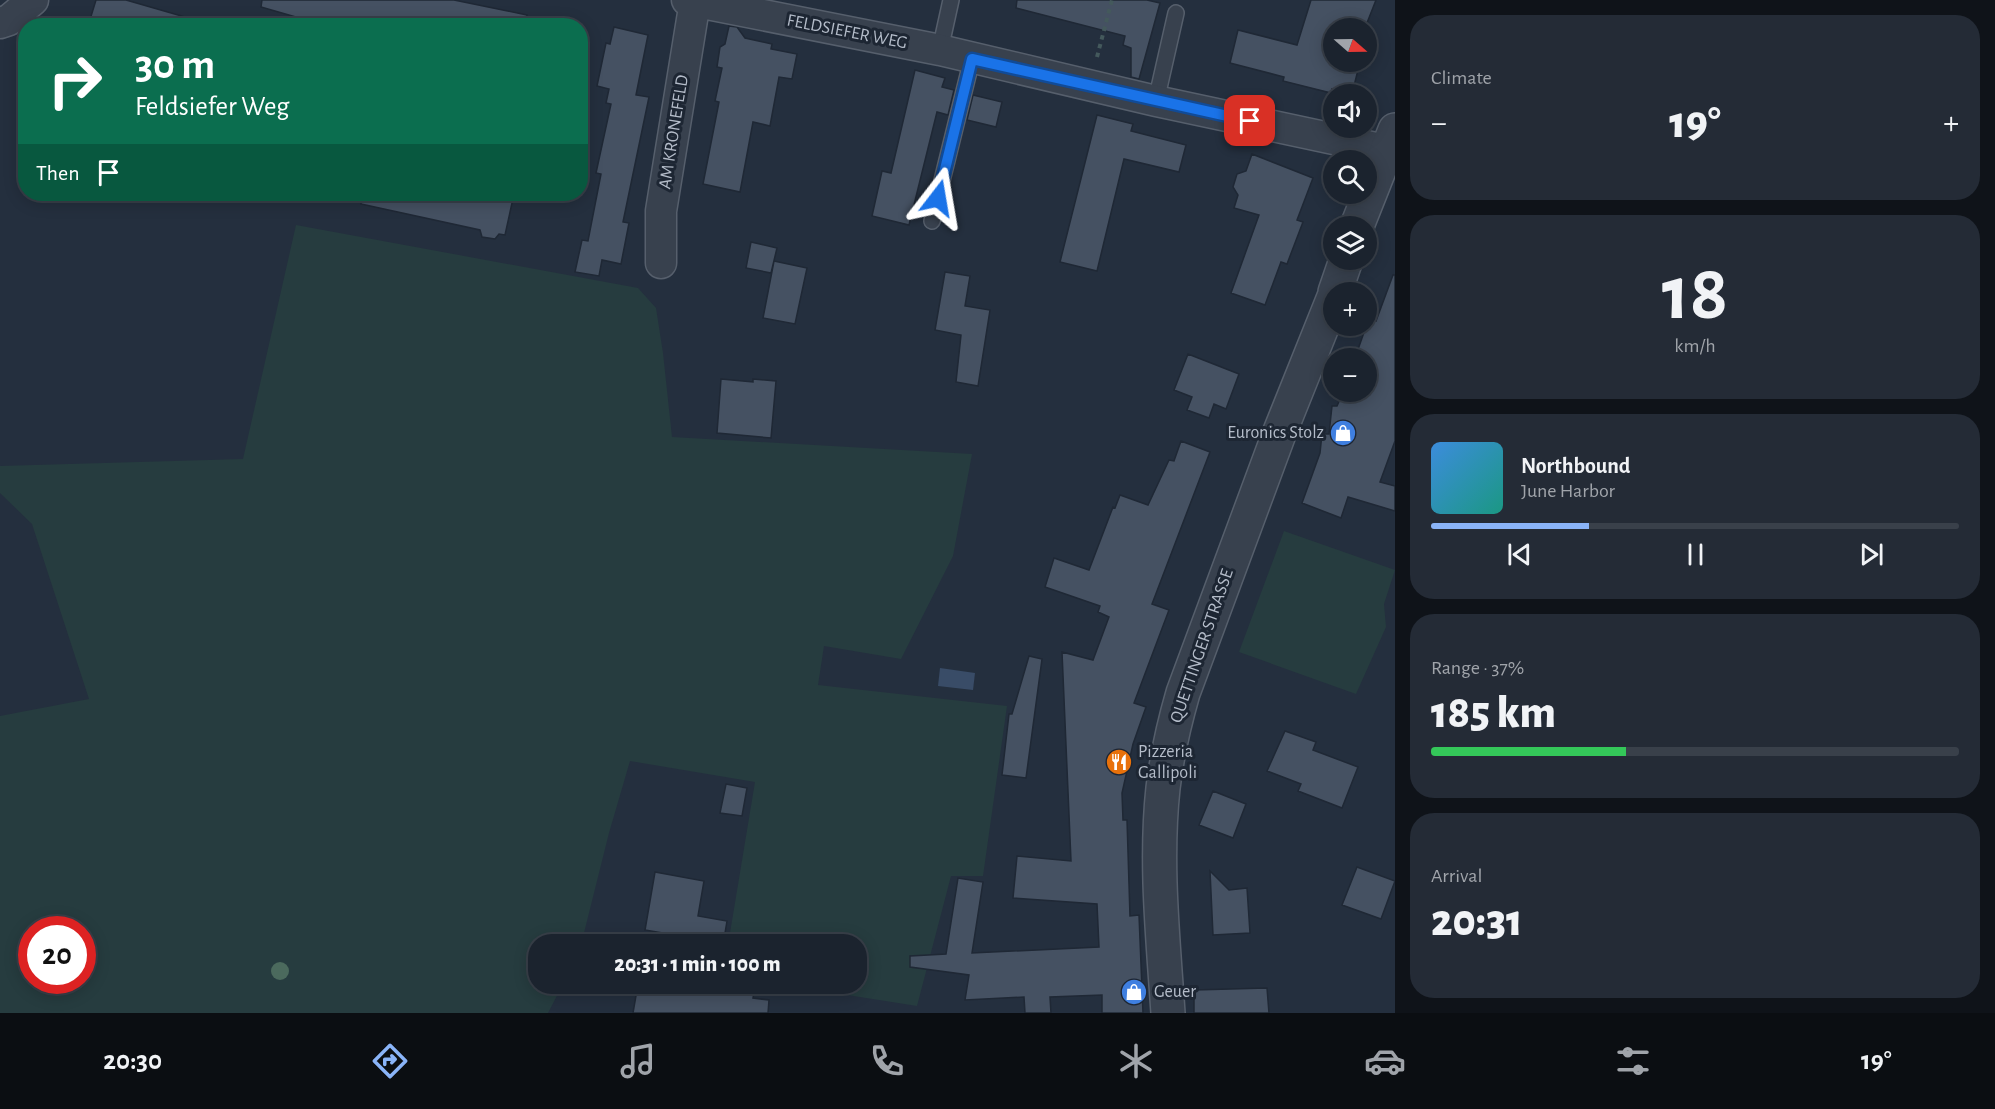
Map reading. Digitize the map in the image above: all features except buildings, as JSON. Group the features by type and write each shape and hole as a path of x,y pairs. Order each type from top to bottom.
{"street":[{"path":"0,23 9,20 33,0"},
{"name":"FELDSIEFER WEG","path":"691,1 940,50 1156,101 1392,144"},
{"name":"AM KRONEFELD","path":"661,263 661,211 691,1"},
{"path":"1361,216 1392,144"},
{"name":"QUETTINGER STRASSE","path":"1168,1013 1160,904 1160,845 1163,789 1171,736 1183,693 1323,325"}],"lane":[{"path":"940,50 951,0"},
{"path":"1156,101 1176,13"},
{"path":"932,221 972,59"}],"path":[{"path":"1089,86 1112,0"}],"green space":[{"path":"296,225 638,288 656,308 672,437 972,454 953,556 901,659 824,646 818,685 1007,706 983,876 951,876 917,1006 841,994 867,994 867,934 730,934 755,782 630,761 584,934 528,934 528,994 558,994 548,1013 0,1013 0,716 89,699 32,524 0,493 0,466 243,459"},
{"path":"1284,531 1395,570 1384,604 1386,627 1356,694 1239,652"}],"water":[{"path":"940,668 975,673 973,690 938,686"}],"place":[{"name":"Euronics Stolz","path":"1343,433"},
{"name":"Pizzeria Gallipoli","path":"1119,762"},
{"name":"Geuer","path":"1134,992"}],"route":[{"path":"938,198 972,59 1250,121"}]}
